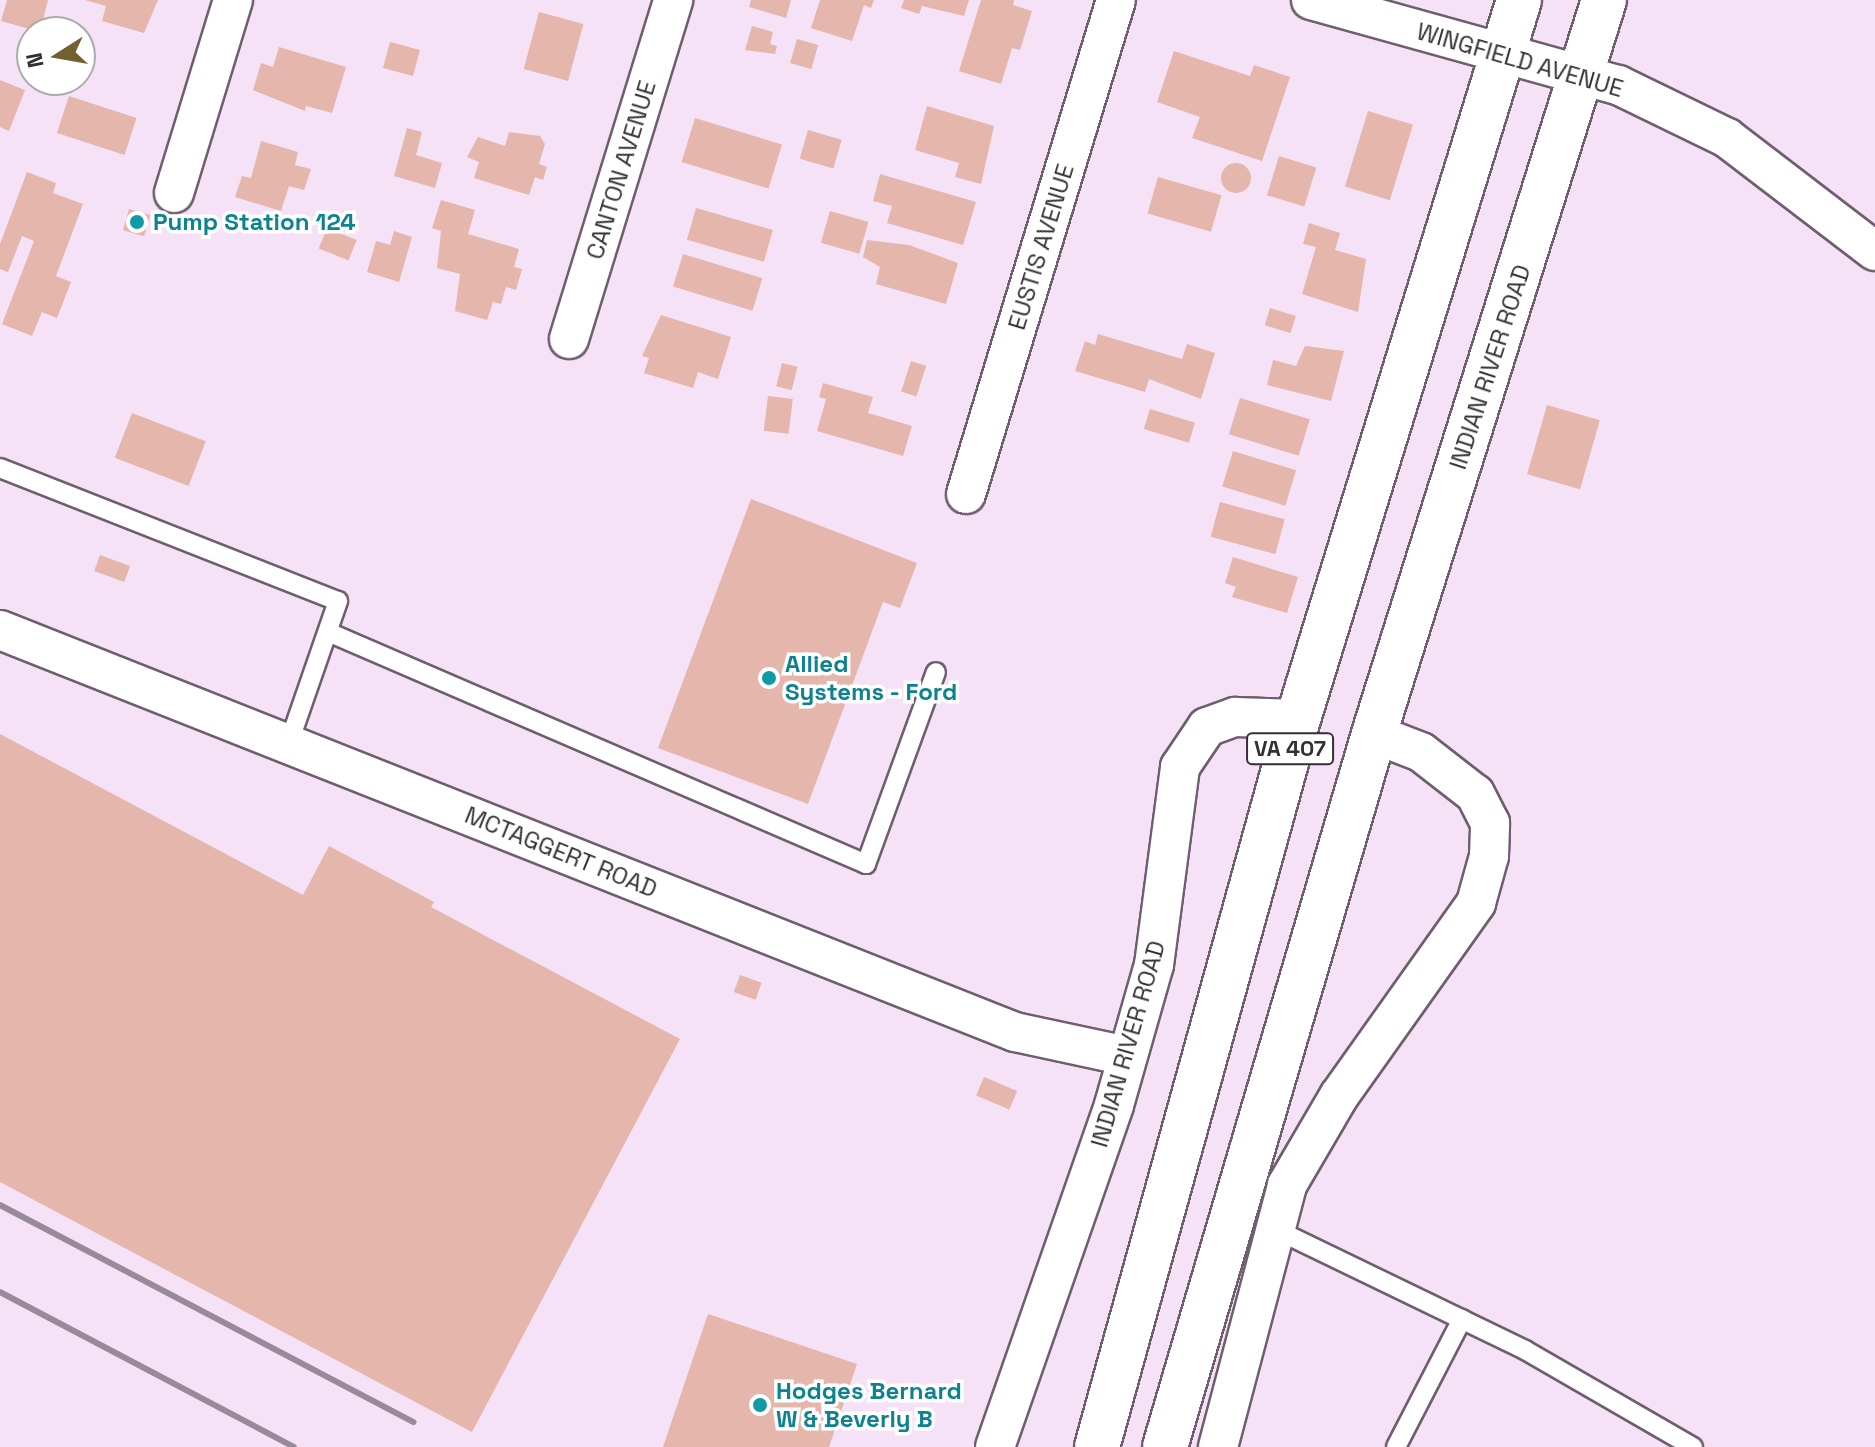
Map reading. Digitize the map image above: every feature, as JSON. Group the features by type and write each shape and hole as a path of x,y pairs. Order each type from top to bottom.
{"main road":[{"name":"VA 407","path":"1097,1447 1298,719 1519,0"},
{"name":"INDIAN RIVER ROAD","path":"1165,1447 1374,734 1604,0"}],"street":[{"path":"174,193 233,0"},
{"name":"CANTON AVENUE","path":"569,339 673,0"},
{"name":"EUSTIS AVENUE","path":"966,494 1116,0"},
{"name":"WINGFIELD AVENUE","path":"1311,0 1503,56 1618,85 1727,138 1875,251"},
{"name":"MCTAGGERT ROAD","path":"0,630 1015,1032 1127,1056"},
{"name":"INDIAN RIVER ROAD","path":"995,1447 1127,1056 1165,908 1180,767 1207,727 1235,717 1298,719"},
{"path":"1218,1447 1273,1228 1287,1185 1310,1140 1476,903 1489,856 1490,823 1475,794 1421,752 1374,734"}],"lane":[{"path":"0,468 338,601 288,745"},
{"path":"328,632 866,864 936,672"},
{"path":"1273,1228 1525,1350 1693,1447"},
{"path":"1396,1447 1462,1319"}],"building":[{"path":"7,0 48,0 44,16 16,16 16,25 1,21"},
{"path":"85,0 158,0 144,33 102,21 106,6"},
{"path":"751,0 791,0 786,18 749,7"},
{"path":"820,0 874,0 871,8 864,5 852,41 811,28"},
{"path":"904,0 969,0 964,16 922,6 919,14 901,8"},
{"path":"981,0 1014,0 1013,5 1032,11 1020,50 1012,48 1001,84 959,71"},
{"path":"539,12 583,24 568,81 524,69"},
{"path":"752,26 773,32 770,44 777,46 775,54 745,50"},
{"path":"797,39 818,45 811,69 790,63"},
{"path":"390,42 420,50 413,76 383,68"},
{"path":"279,47 346,67 332,113 306,106 305,111 253,90 261,63 273,67"},
{"path":"1174,51 1250,76 1254,65 1290,77 1262,161 1192,138 1200,117 1157,102"},
{"path":"0,80 16,86 16,96 23,96 9,131 0,127"},
{"path":"69,96 137,118 124,155 57,133"},
{"path":"927,106 994,126 981,184 955,177 959,163 915,150"},
{"path":"1368,111 1413,125 1390,200 1345,187"},
{"path":"695,118 782,145 769,189 682,162"},
{"path":"407,128 422,132 416,155 442,163 435,188 394,176"},
{"path":"808,130 842,140 833,168 800,159"},
{"path":"509,132 540,136 545,144 539,164 547,167 543,180 535,177 529,195 474,178 479,162 467,157 478,137 505,146"},
{"path":"261,141 298,152 295,165 311,169 304,190 289,186 281,211 235,197 242,176 251,178"},
{"path":"1279,156 1316,167 1304,207 1267,195"},
{"path":"1236,163 1242,164 1250,172 1250,184 1242,192 1236,193 1230,192 1222,184 1221,178 1222,172 1230,164"},
{"path":"27,172 56,183 53,193 83,204 56,276 71,282 57,318 42,312 32,336 2,324 34,241 22,236 8,272 0,269 0,244"},
{"path":"880,174 976,202 963,245 887,223 892,206 873,201"},
{"path":"1158,177 1221,195 1211,232 1148,214"},
{"path":"441,200 475,210 468,234 519,249 514,267 522,269 516,290 506,287 501,304 493,302 487,320 455,311 460,274 437,268 441,231 432,228"},
{"path":"696,208 773,230 764,262 687,240"},
{"name":"Pump Station 124","path":"129,209 150,215 144,236 123,230"},
{"path":"830,211 868,222 859,254 821,243"},
{"path":"1309,223 1340,233 1335,250 1366,259 1358,312 1302,294 1316,247 1303,244"},
{"path":"327,228 357,240 348,260 319,248"},
{"path":"394,231 412,237 399,282 367,272 376,241 390,245"},
{"path":"867,240 909,245 958,263 946,304 876,284 880,267 863,257"},
{"path":"683,254 762,278 752,311 673,287"},
{"path":"1270,308 1296,316 1291,333 1265,325"},
{"path":"661,315 731,337 718,379 698,372 693,388 644,373 649,358 642,356"},
{"path":"1098,334 1182,359 1187,344 1215,353 1201,399 1149,379 1145,392 1075,371 1085,341 1095,345"},
{"path":"1305,346 1344,351 1331,401 1267,385 1273,360 1296,366"},
{"path":"911,361 926,366 916,396 901,391"},
{"path":"782,363 798,367 792,390 776,386"},
{"path":"823,383 873,397 868,413 912,426 903,456 817,431 826,399 819,397"},
{"path":"768,396 793,399 789,434 764,431"},
{"path":"1240,398 1310,419 1299,456 1229,434"},
{"path":"1547,405 1600,420 1580,489 1527,474"},
{"path":"1150,409 1195,423 1189,443 1144,429"},
{"path":"132,413 206,441 189,486 115,458"},
{"path":"1233,451 1296,470 1285,506 1222,486"},
{"name":"Allied Systems - Ford","path":"751,499 917,563 900,608 883,602 808,804 658,748"},
{"path":"1220,502 1285,519 1275,554 1211,537"},
{"path":"100,555 130,566 124,582 94,571"},
{"path":"1233,557 1298,577 1287,613 1232,597 1236,587 1225,583"},
{"path":"0,734 303,895 329,846 434,902 431,907 680,1039 472,1432 0,1182"},
{"path":"740,975 762,983 755,1000 734,992"},
{"path":"984,1077 1017,1091 1009,1109 976,1095"},
{"name":"Hodges Bernard W & Beverly B","path":"708,1314 857,1364 829,1447 663,1447"}],"railway":[{"path":"0,1205 414,1422"},
{"path":"0,1292 294,1447"}],"place":[{"name":"Pump Station 124","path":"137,222"},
{"name":"Allied Systems - Ford","path":"769,678"},
{"name":"Hodges Bernard W & Beverly B","path":"760,1405"}]}
